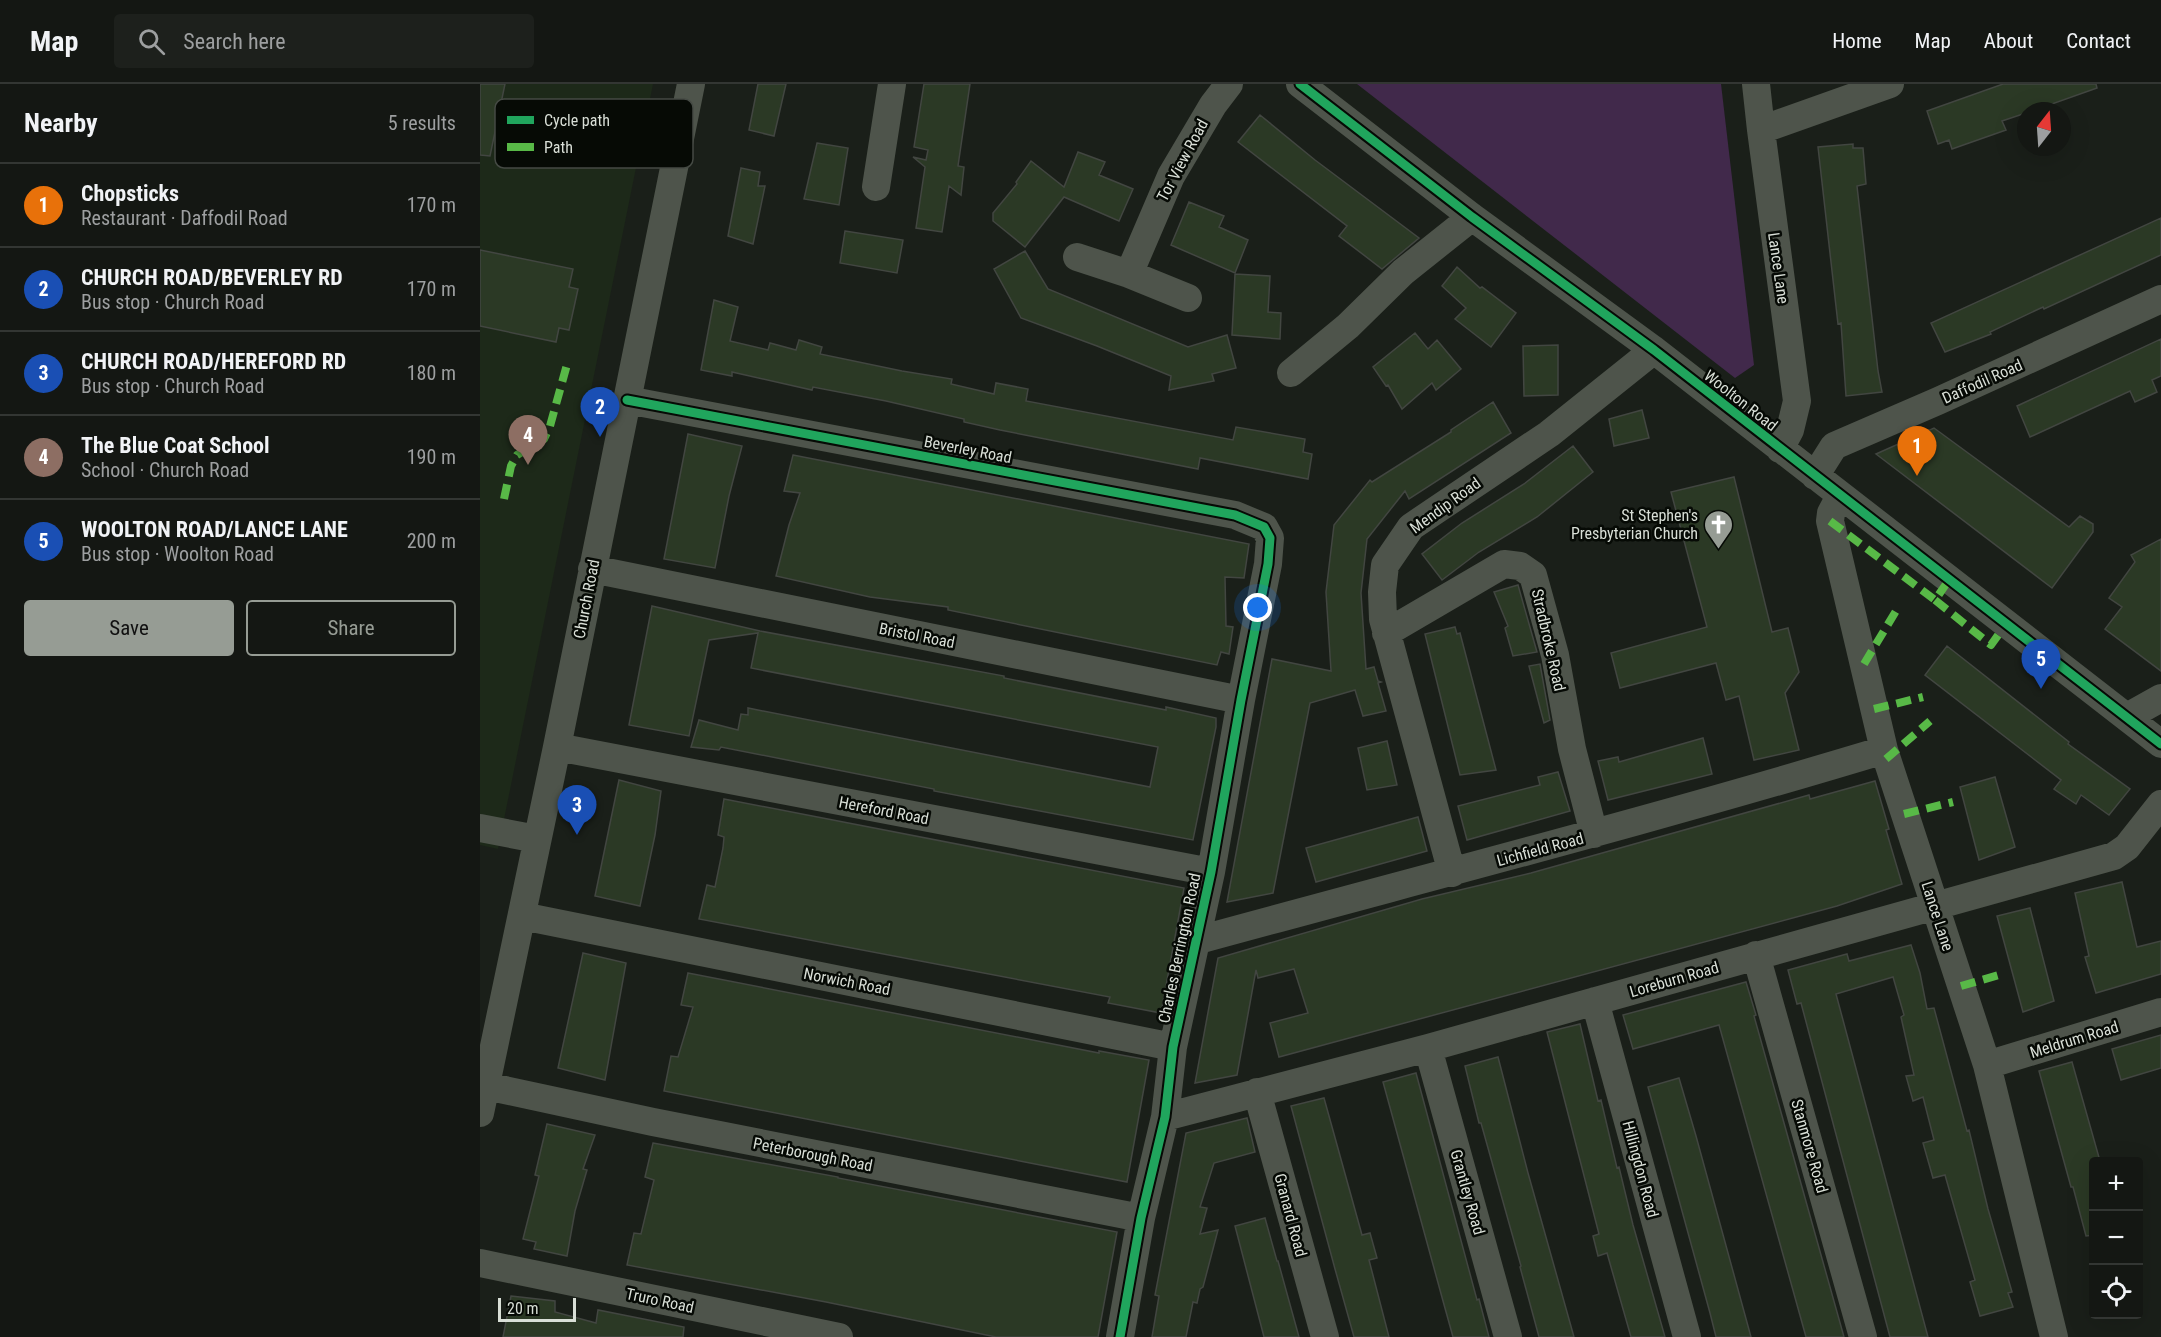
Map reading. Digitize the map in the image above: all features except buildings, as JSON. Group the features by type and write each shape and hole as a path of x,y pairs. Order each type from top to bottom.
{"street":[{"name":"Church Road","path":"688,99 691,84"},
{"path":"876,187 892,84"},
{"name":"Tor View Road","path":"1129,274 1170,176 1213,105 1229,84"},
{"name":"Woolton Road","path":"1300,84 1472,217 1654,351 2161,744"},
{"name":"Lance Lane","path":"1756,84 1797,401 1790,430 1780,449"},
{"path":"1761,129 1890,84"},
{"name":"Church Road","path":"483,1100 674,168"},
{"path":"1291,373 1348,326 1402,272 1472,217"},
{"path":"1077,257 1129,274 1188,298"},
{"name":"Daffodil Road","path":"1815,476 1834,446 2161,299"},
{"name":"Mendip Road","path":"1452,873 1386,633 1382,592 1385,565 1411,527 1549,434 1654,351"},
{"name":"Beverley Road","path":"627,400 1235,515 1264,527 1270,538 1268,564"},
{"name":"Lance Lane","path":"1840,496 1831,513 1830,521 1884,750 1987,1065 2054,1337"},
{"name":"Charles Berrington Road","path":"1120,1337 1141,1218 1166,1117 1173,1047 1211,872 1241,700 1268,564"},
{"name":"Stradbroke Road","path":"1386,633 1504,564 1520,566 1533,575 1555,655 1572,749 1594,834"},
{"name":"Bristol Road","path":"592,569 1241,700"},
{"path":"2127,717 2161,698"},
{"name":"Hereford Road","path":"557,747 1211,872"},
{"name":"Lichfield Road","path":"1195,941 1594,834 1884,750"},
{"name":"Loreburn Road","path":"1166,1117 1428,1048 2114,856 2127,848 2161,804"},
{"path":"480,828 537,839"},
{"name":"Norwich Road","path":"522,916 1173,1047"},
{"name":"Stanmore Road","path":"1756,955 1863,1337"},
{"name":"Hillingdon Road","path":"1595,1001 1687,1337"},
{"name":"Meldrum Road","path":"1987,1065 2161,1012"},
{"name":"Grantley Road","path":"1428,1048 1508,1337"},
{"name":"Granard Road","path":"1257,1092 1324,1337"},
{"name":"Peterborough Road","path":"483,1100 653,1122 1141,1218"},
{"name":"Truro Road","path":"480,1263 839,1337"}],"shaded area":[{"path":"480,84 653,84 650,99 495,99 495,168 636,168 498,849 480,845"},
{"path":"1357,84 1721,84 1754,365 1735,378"}],"marked path":[{"path":"504,499 511,466 517,455 544,439 550,426 568,361"},
{"path":"1830,521 1935,600 1949,580"},
{"path":"1935,600 1991,645 2006,624"},
{"path":"1864,664 1899,606"},
{"path":"1874,709 1923,697"},
{"path":"1886,759 1930,721"},
{"path":"1904,814 1953,802"},
{"path":"1961,986 2002,974"}],"cycle path":[{"path":"1300,84 1472,217 1654,350 2161,744"},
{"path":"627,400 1235,515 1264,527 1270,538 1268,564 1241,700 1211,872 1173,1047 1165,1117 1141,1218 1120,1337"}],"place":[{"name":"CHURCH ROAD/BEVERLEY RD","path":"600,437"},
{"name":"The Blue Coat School","path":"528,465"},
{"name":"Chopsticks","path":"1917,476"},
{"name":"St Stephen's Presbyterian Church","path":"1719,550"},
{"name":"WOOLTON ROAD/LANCE LANE","path":"2041,689"},
{"name":"CHURCH ROAD/HEREFORD RD","path":"577,835"}]}
